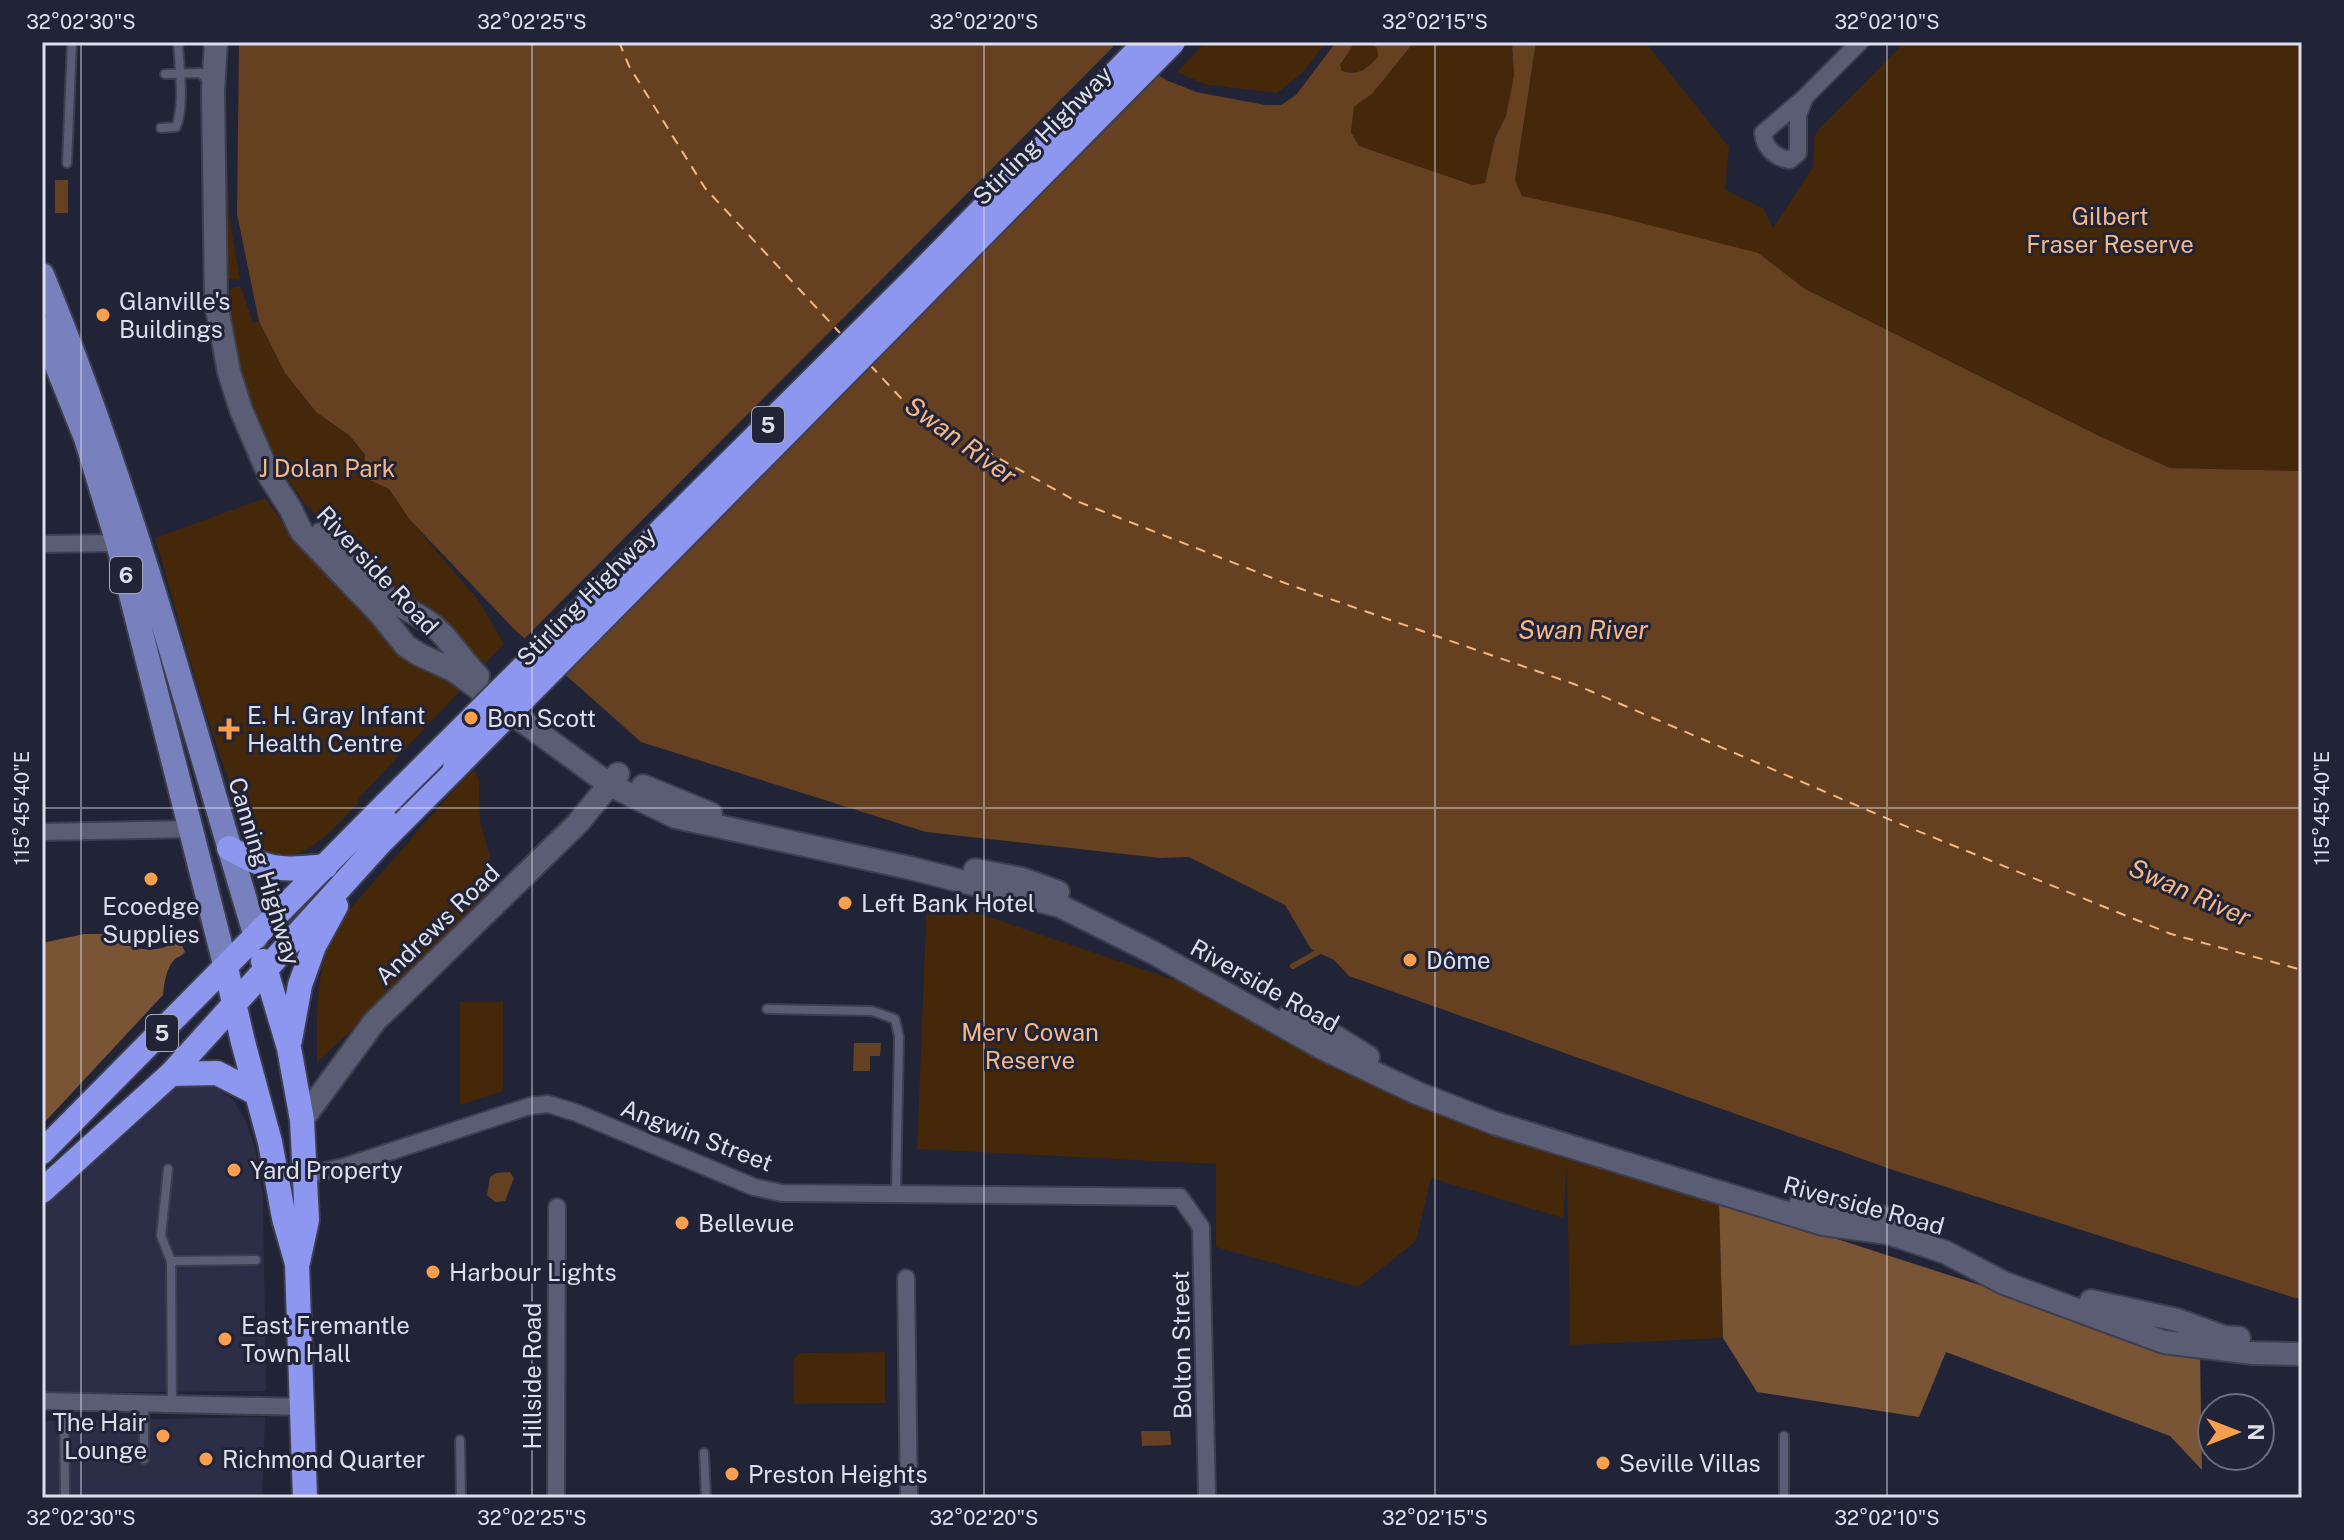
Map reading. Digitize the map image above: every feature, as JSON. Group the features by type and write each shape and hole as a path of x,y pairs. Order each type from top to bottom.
{"highway":[{"name":"Stirling Highway","path":"42,1191 171,1074 267,971 336,874 1146,42"},
{"name":"Stirling Highway","path":"395,812 1173,42"},
{"path":"229,848 274,869 336,874 335,909 314,946 300,985 289,1048"},
{"name":"Stirling Highway","path":"42,1152 256,937 336,874"},
{"name":"Canning Highway","path":"256,937 289,1048 302,1120 307,1220 297,1264"},
{"name":"Canning Highway","path":"226,968 297,1264 305,1498"},
{"path":"171,1074 214,1073 226,1076 256,1093"}],"main road":[{"name":"Canning Highway","path":"42,275 90,395 127,539 190,829 226,968"},
{"name":"Canning Highway","path":"42,328 127,539 256,937"}],"street":[{"name":"Riverside Road","path":"205,42 213,90"},
{"name":"Riverside Road","path":"216,42 213,90 214,269 221,334 229,372 254,443 270,477 301,531 381,615 406,646 453,670 614,779 676,817 910,868 1060,906 1178,966 1322,1048 1417,1093 1494,1123 1823,1224 1888,1233 1945,1252 2004,1283 2164,1342 2253,1353 2302,1354"},
{"path":"1805,97 1860,42"},
{"name":"Riverside Road","path":"290,508 309,522 377,590 440,631 461,659 480,677 614,779 711,814 780,831 1022,879 1064,894 1282,1013 1331,1034 1384,1069 1511,1119 1699,1171 1815,1208 1875,1215 1927,1233 2016,1277 2106,1306 2164,1317 2224,1337 2302,1342"},
{"path":"42,544 127,539"},
{"name":"Andrews Road","path":"302,1120 375,1021 578,823 614,779"},
{"path":"42,832 190,829"},
{"name":"Angwin Street","path":"306,1175 343,1167 512,1111 548,1104 577,1113 754,1187 782,1193 1180,1197"},
{"name":"Bolton Street","path":"1180,1197 1201,1227 1207,1498"},
{"name":"Hillside Road","path":"556,1498 557,1207"},
{"path":"906,1278 909,1498"},
{"path":"42,1401 304,1407"}],"lane":[{"path":"67,163 72,42"},
{"path":"161,128 176,127 178,122 181,73 178,42"},
{"path":"165,74 201,73 213,90"},
{"path":"767,1009 872,1011 895,1019 899,1037 896,1193"},
{"path":"168,1169 161,1236 171,1261 172,1406"},
{"path":"171,1261 256,1260"},
{"path":"64,1400 65,1498"},
{"path":"144,1405 144,1459"},
{"path":"1784,1436 1784,1498"},
{"path":"460,1440 461,1498"},
{"path":"704,1453 706,1498"}],"shaded area":[{"path":"84,934 114,934 128,946 142,949 162,948 180,941 185,952 169,967 163,995 42,1125 42,943"},
{"path":"207,1083 233,1099 246,1122 255,1149 263,1196 266,1391 42,1393 42,1208 166,1094 180,1086"},
{"path":"1719,1201 2200,1356 2201,1392 2196,1392 2196,1464 2170,1436 1946,1352 1919,1417 1757,1392 1723,1338"},
{"path":"265,1417 262,1498 42,1498 42,1421"}],"green space":[{"path":"1205,42 1327,42 1302,73 1277,93 1207,85 1177,72"},
{"path":"1414,42 1512,42 1514,75 1506,116 1495,137 1485,183 1473,185 1359,146 1351,131 1354,107 1372,94"},
{"name":"Gilbert Fraser Reserve","path":"1536,42 1645,42 1729,147 1725,190 1763,208 1773,228 1813,167 1817,131 1905,42 2302,42 2302,471 2170,468 2097,435 1804,289 1783,272 1522,196 1515,180"},
{"path":"1371,43 1377,48 1378,57 1374,61 1358,71 1342,71 1340,65 1353,45"},
{"path":"227,148 229,216 240,280 228,279"},
{"name":"J Dolan Park","path":"241,287 253,323 259,321 285,373 316,412 350,436 365,456 365,478 389,489 410,520 479,601 504,644 482,667 410,605 313,513 284,473 260,423 242,371 231,317 229,290"},
{"path":"265,498 304,552 371,618 399,655 412,664 442,675 458,686 460,691 331,831 309,848 285,856 270,853 260,846 241,815 206,714 155,538"},
{"path":"473,768 479,779 480,821 490,857 492,889 317,1062 317,1006 322,971 341,919"},
{"name":"Merv Cowan Reserve","path":"927,896 1228,998 1453,1107 1719,1201 1723,1338 1570,1345 1567,1166 1563,1218 1431,1178 1416,1241 1358,1287 1216,1247 1216,1164 917,1149"},
{"path":"460,1002 503,1002 503,1091 460,1105"},
{"path":"885,1352 885,1403 794,1404 793,1358 801,1353"}],"water":[{"name":"Swan River","path":"239,42 1106,42 1166,80 1196,92 1265,105 1281,105 1296,95 1336,42 1414,42 1372,94 1354,107 1351,132 1359,146 1473,185 1485,183 1495,138 1506,116 1514,75 1512,42 1536,42 1515,180 1522,196 1758,253 1805,289 2097,435 2170,468 2302,471 2302,1298 1893,1170 1349,976 1334,960 1311,949 1285,905 1189,857 1160,858 926,832 641,742 515,630 410,520 389,489 365,478 365,455 350,436 316,412 285,373 259,321 237,214","holes":["1371,43 1377,48 1378,57 1366,68 1353,73 1342,71 1340,65 1353,45"]},
{"path":"55,180 68,180 68,213 55,213"},
{"path":"854,1043 881,1043 880,1056 870,1056 870,1071 853,1071"},
{"path":"510,1172 514,1178 505,1201 495,1202 487,1195 490,1177 496,1173"},
{"path":"1141,1431 1170,1431 1171,1445 1142,1446"}],"pier":[{"path":"1116,44 1161,72 561,677 522,641"}],"waterway":[{"path":"1293,966 1318,952"}],"ferry route":[{"path":"619,42 629,66 705,188 841,334"},
{"path":"870,365 913,411 1074,500 1290,585 1574,684 1893,821 2171,934 2302,970"}],"place":[{"name":"Glanville's Buildings","path":"103,315"},
{"name":"Bon Scott","path":"471,718"},
{"name":"E. H. Gray Infant Health Centre","path":"229,729"},
{"name":"Ecoedge Supplies","path":"151,879"},
{"name":"Left Bank Hotel","path":"845,903"},
{"name":"Dôme","path":"1410,960"},
{"name":"Yard Property","path":"234,1170"},
{"name":"Bellevue","path":"682,1223"},
{"name":"Harbour Lights","path":"433,1272"},
{"name":"East Fremantle Town Hall","path":"225,1339"},
{"name":"The Hair Lounge","path":"163,1436"},
{"name":"Richmond Quarter","path":"206,1459"},
{"name":"Seville Villas","path":"1603,1463"},
{"name":"Preston Heights","path":"732,1474"}]}
